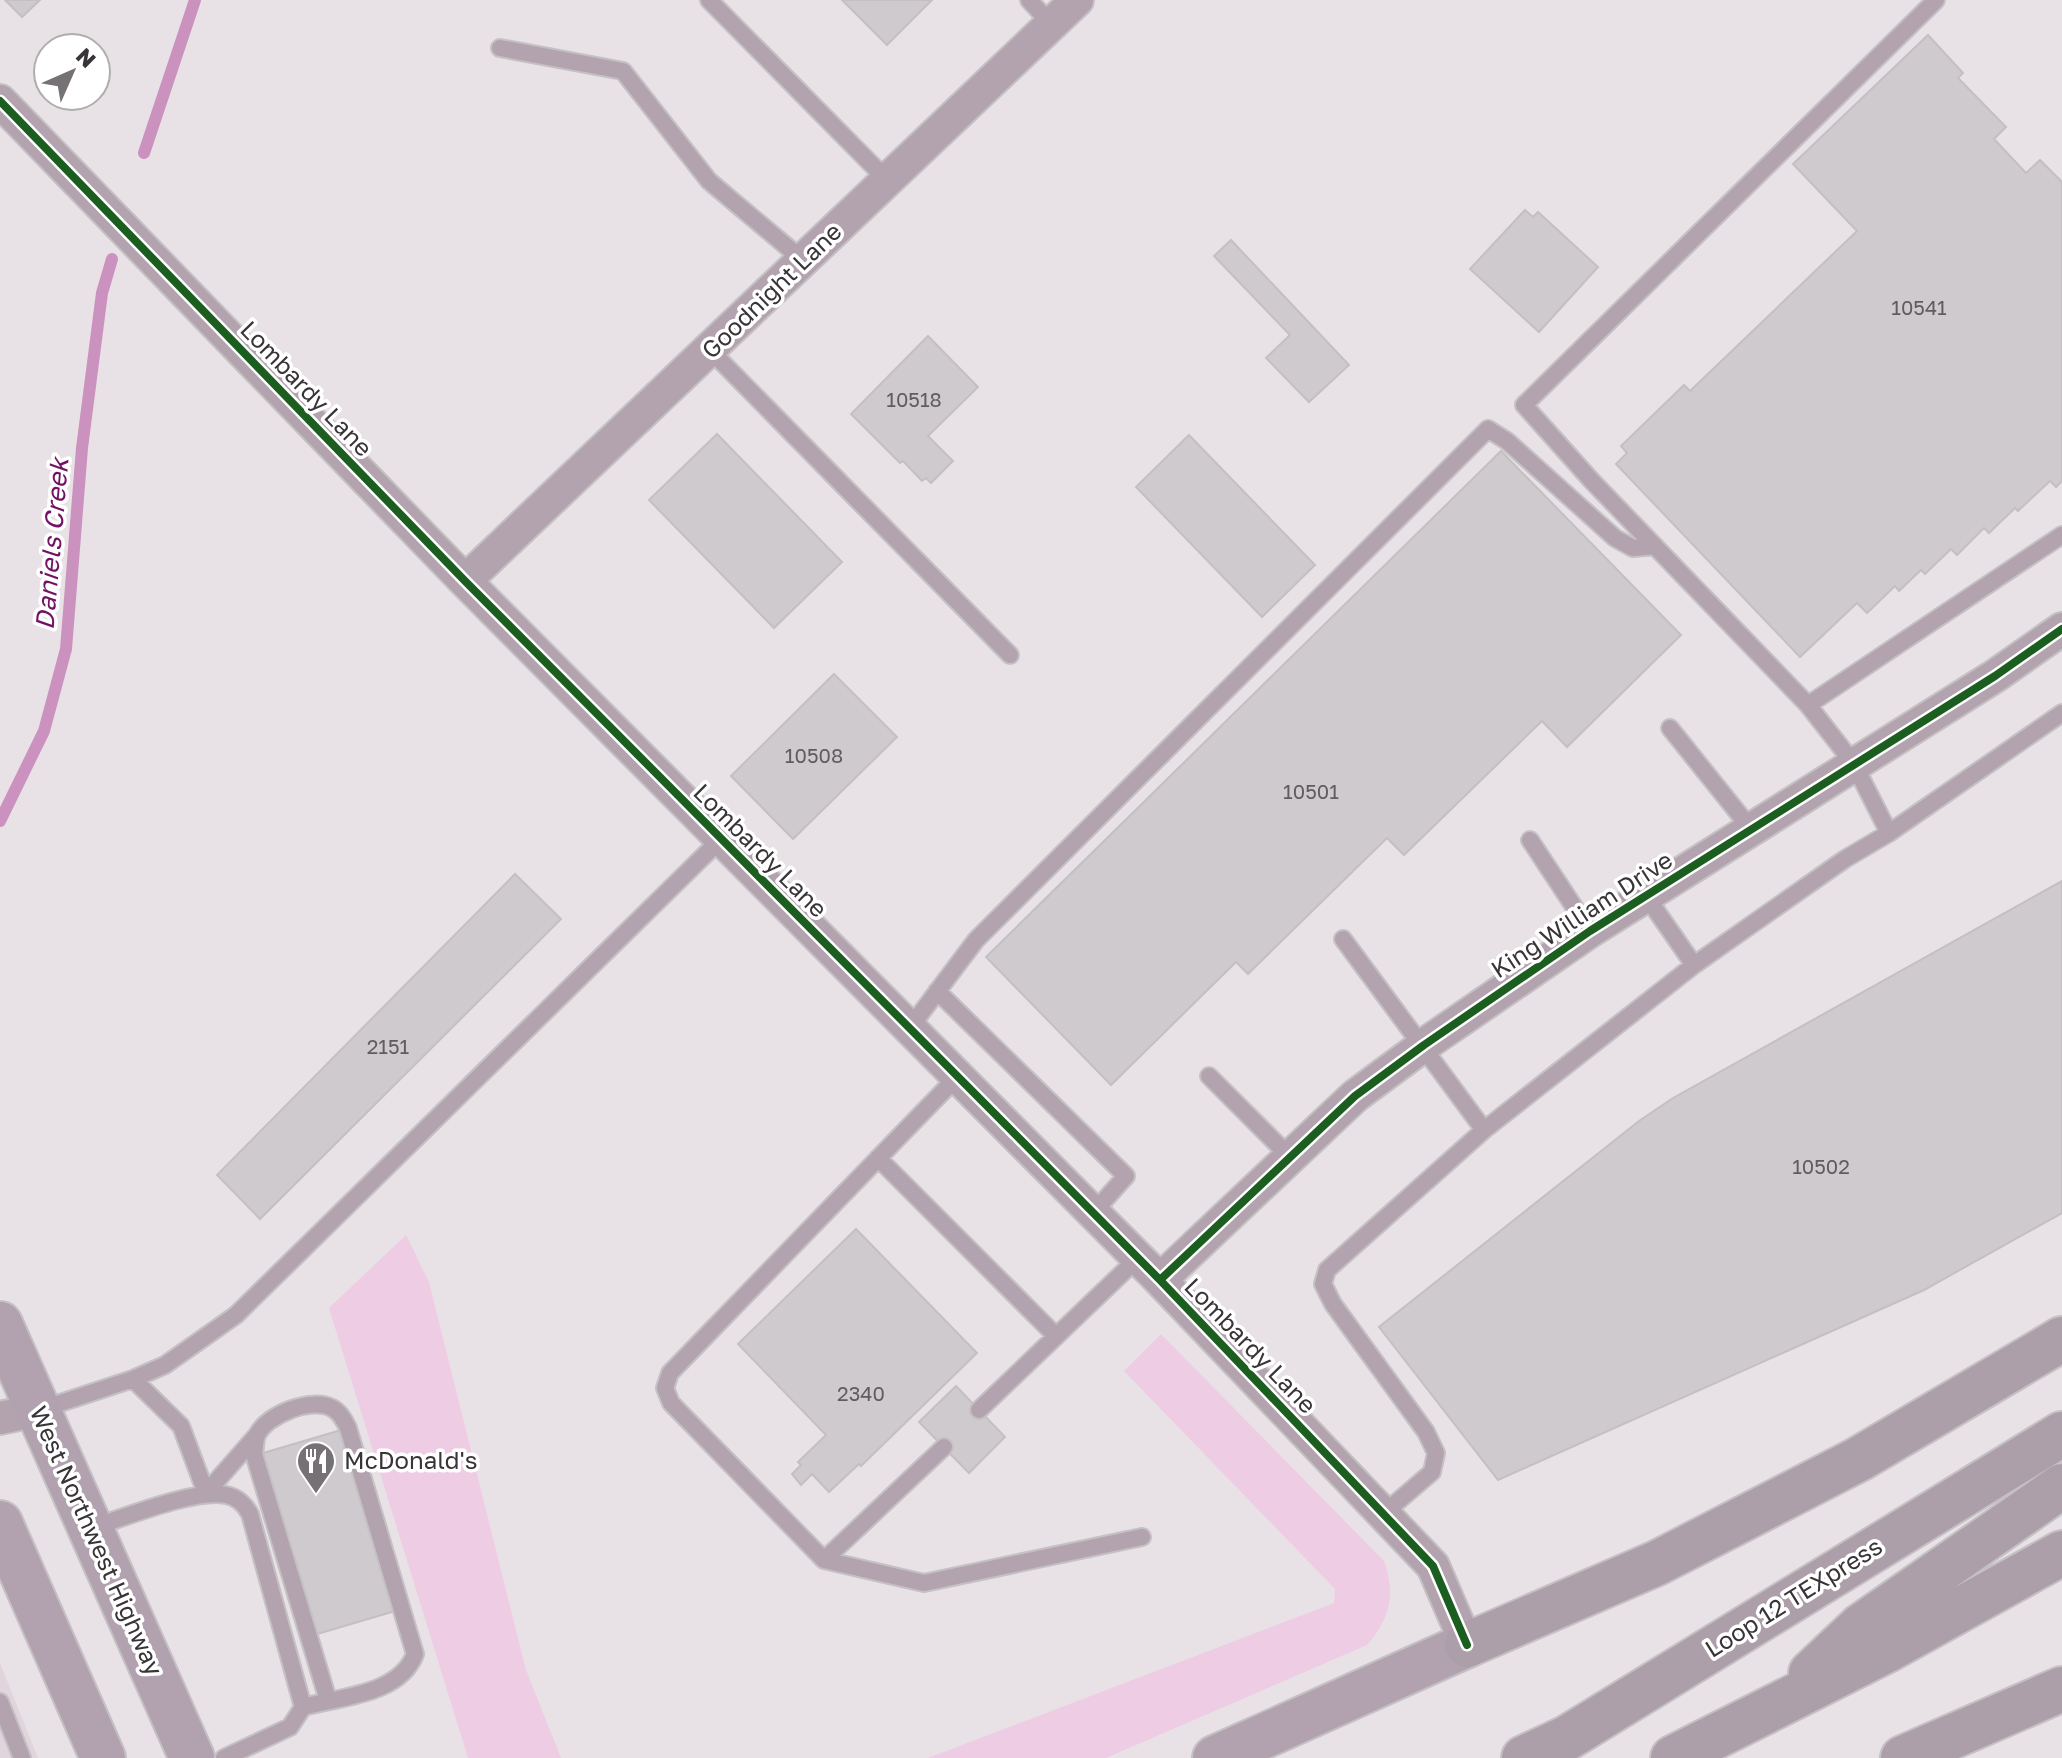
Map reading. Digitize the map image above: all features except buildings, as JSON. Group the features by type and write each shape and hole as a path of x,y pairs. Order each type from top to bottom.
{"highway":[{"path":"1467,1645 1657,1563 1859,1459 2062,1339"},
{"name":"Loop 12 TEXpress","path":"1524,1758 1567,1738 2062,1434"},
{"path":"1771,1710 1861,1626 2062,1486"},
{"path":"1673,1758 1889,1649 2062,1553"},
{"path":"1903,1758 2062,1689"}],"main road":[{"name":"West Northwest Highway","path":"0,1324 19,1414 90,1528 192,1758"},
{"path":"0,1523 103,1758"},
{"path":"1215,1758 1467,1645"}],"street":[{"name":"Goodnight Lane","path":"465,581 1077,0"},
{"name":"Lombardy Lane","path":"0,101 465,581 1160,1280 1433,1566 1467,1645"},
{"name":"King William Drive","path":"1160,1280 1355,1096 1424,1045 1590,931 1995,676 2062,629"}],"lane":[{"path":"709,0 888,181"},
{"path":"1029,0 1052,25"},
{"path":"1889,833 1854,764 1808,705 1524,405 1936,0"},
{"path":"500,48 623,71 709,181 804,261"},
{"path":"710,350 1010,655"},
{"path":"909,1029 976,940 1488,429 1507,441 1615,538 1633,548 1655,546"},
{"path":"1808,705 2062,535"},
{"path":"1383,1514 1432,1472 1436,1453 1426,1432 1333,1304 1323,1284 1327,1270 1484,1130 1694,965 2062,713"},
{"path":"1670,728 1751,829"},
{"path":"19,1414 133,1379 165,1365 236,1315 720,840"},
{"path":"1530,840 1590,931"},
{"path":"1646,896 1694,965"},
{"path":"1343,939 1484,1130"},
{"path":"937,991 1126,1176 1093,1213"},
{"path":"1209,1076 1290,1157"},
{"path":"957,1077 670,1373 665,1388 671,1403 824,1560 924,1583 1142,1537"},
{"path":"878,1158 1056,1336"},
{"path":"979,1410 1138,1258"},
{"path":"133,1379 181,1426 206,1493"},
{"path":"206,1493 270,1421 295,1407 329,1406 341,1415 348,1428 415,1654 412,1664 379,1688 303,1707 290,1727 224,1758"},
{"path":"257,1434 254,1454 328,1700"},
{"path":"824,1560 944,1447"},
{"path":"90,1528 206,1493 229,1495 245,1505 303,1707"},
{"path":"0,1702 22,1758"}],"shaded area":[{"path":"406,1235 429,1282 526,1670 561,1758 468,1758 329,1308"},
{"path":"1161,1334 1384,1561 1390,1585 1386,1616 1367,1645 1106,1758 928,1758 1334,1603 1335,1589 1124,1371"},
{"path":"0,1663 38,1758 0,1758"}],"waterway":[{"name":"Daniels Creek","path":"144,153 195,0"},
{"name":"Daniels Creek","path":"0,821 44,731 66,649 82,448 102,293 112,259"}],"cycle path":[{"path":"0,101 465,581 1160,1280 1433,1566 1467,1645"},
{"path":"1160,1280 1355,1096 1424,1045 1590,931 1995,676 2062,629"}],"place":[{"name":"McDonald's","path":"316,1495"}]}
